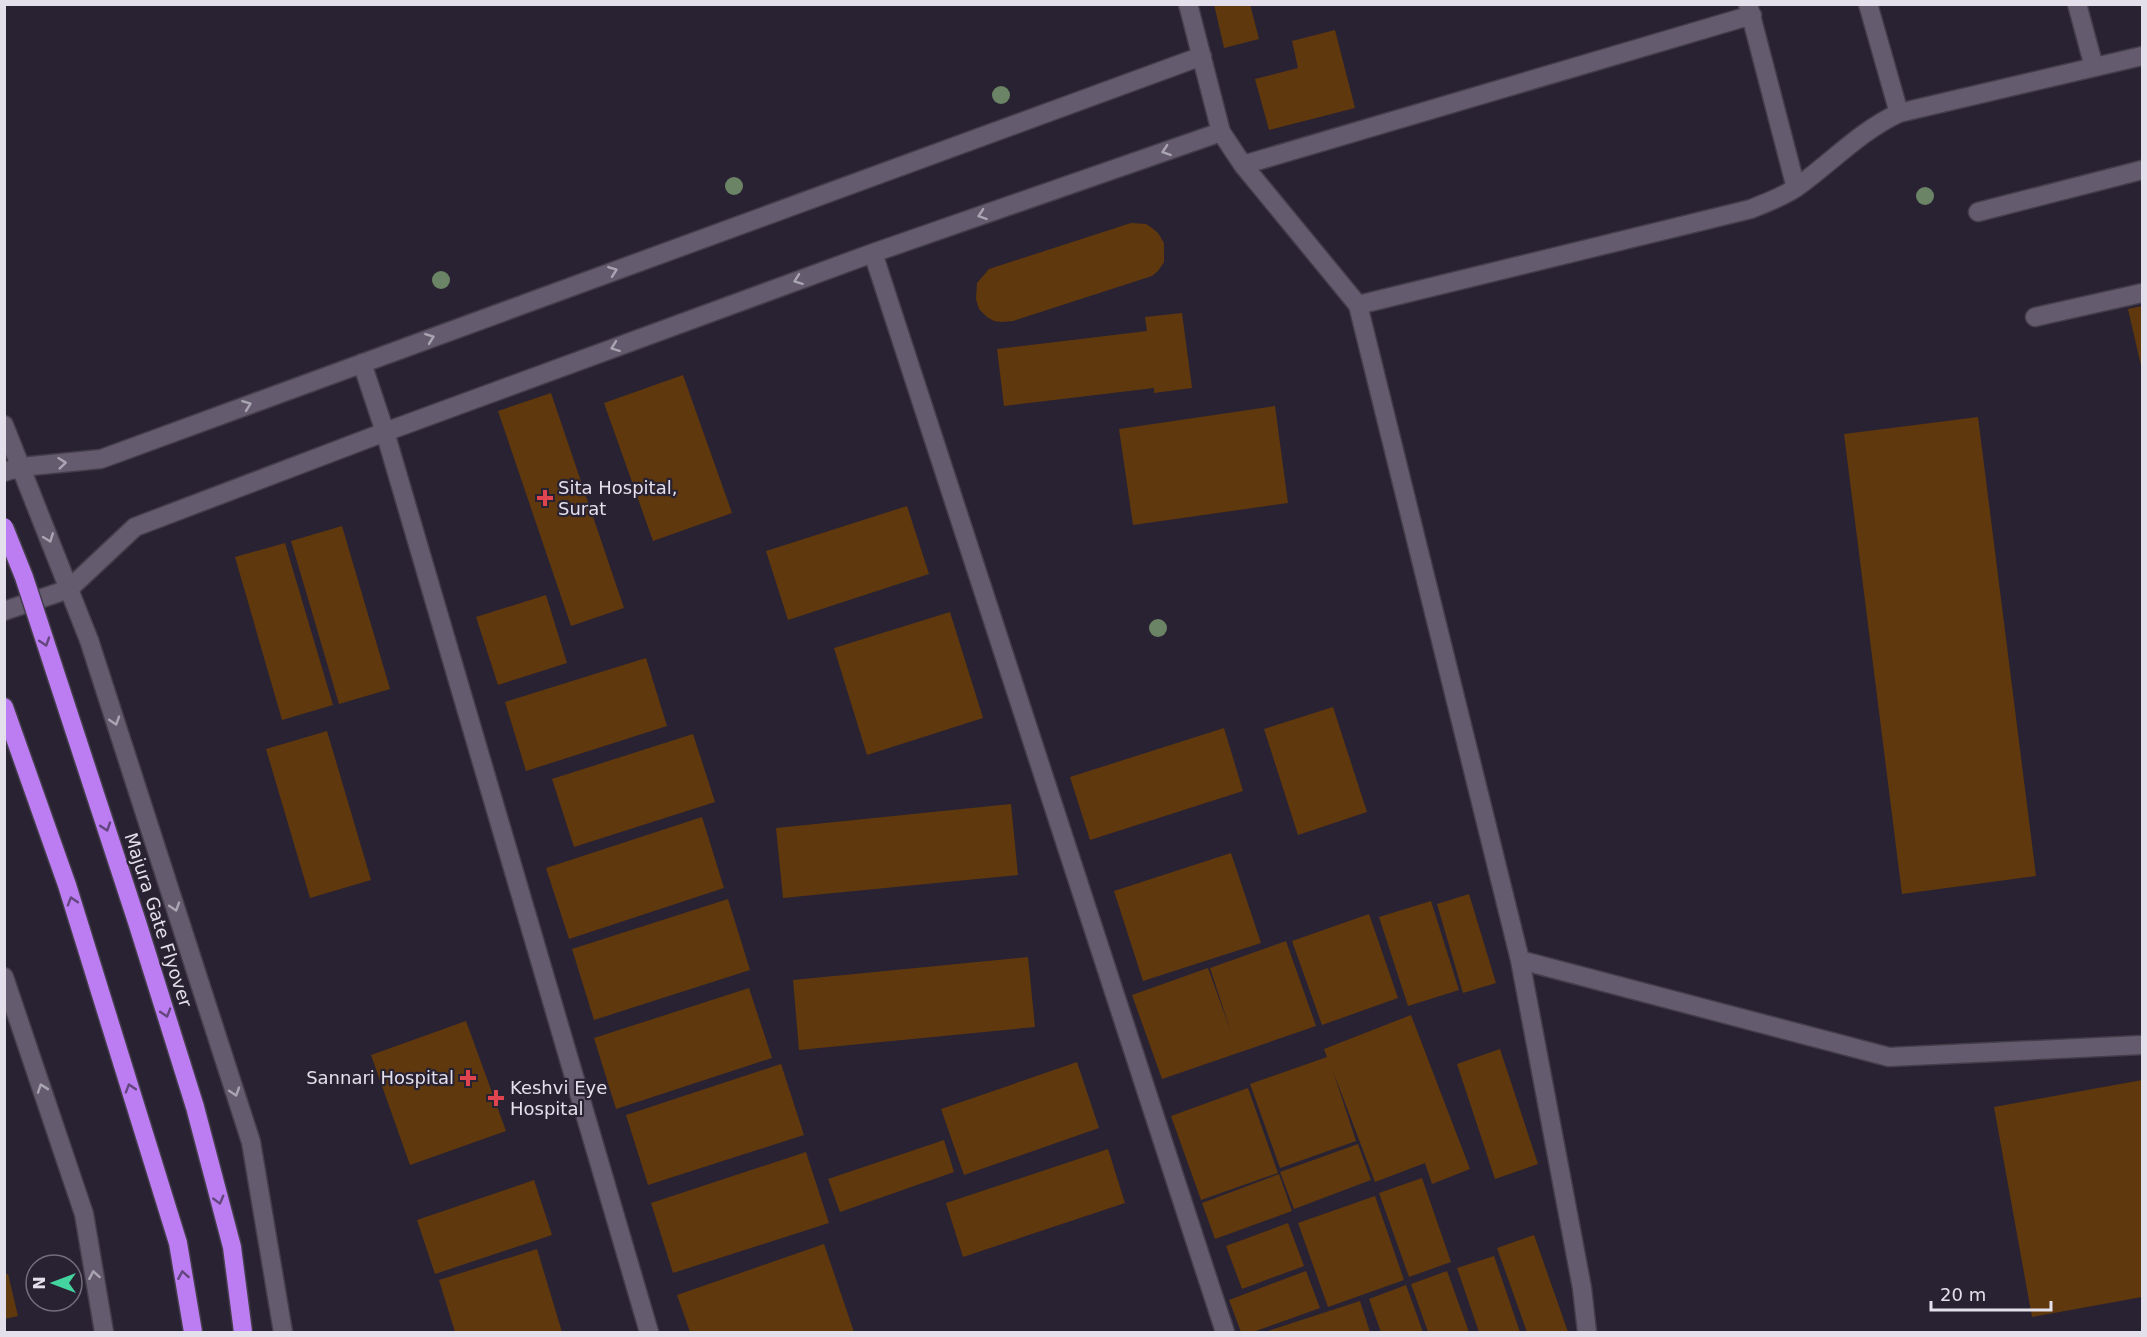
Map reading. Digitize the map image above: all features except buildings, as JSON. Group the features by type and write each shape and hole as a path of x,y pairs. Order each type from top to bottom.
{"highway":[{"name":"Majura Gate Flyover","path":"4,527 35,610 195,1107 232,1247 243,1332"},
{"path":"4,707 67,885 178,1243 193,1332"}],"street":[{"path":"1188,4 1221,132 1243,165 1358,305 1520,960 1582,1288 1587,1332"},
{"path":"1868,4 1899,113"},
{"path":"2077,4 2094,67"},
{"path":"1243,165 1750,10 1796,188"},
{"path":"13,469 100,459 1202,56"},
{"path":"1358,305 1751,209 1796,188 1867,131 1899,113 2142,56"},
{"path":"4,611 69,589 135,527 385,432 873,253 1221,132"},
{"path":"1978,212 2142,170"},
{"path":"873,253 1225,1332"},
{"path":"2035,317 2142,293"},
{"path":"362,363 385,432 649,1332"},
{"path":"4,424 13,469 69,589 89,639 251,1143 283,1332"},
{"path":"1520,960 1889,1057 2142,1045"},
{"path":"4,977 84,1214 104,1332"}],"place":[{"name":"Sita Hospital, Surat","path":"545,498"},
{"name":"Sannari Hospital","path":"468,1078"},
{"name":"Keshvi Eye Hospital","path":"496,1098"}]}
